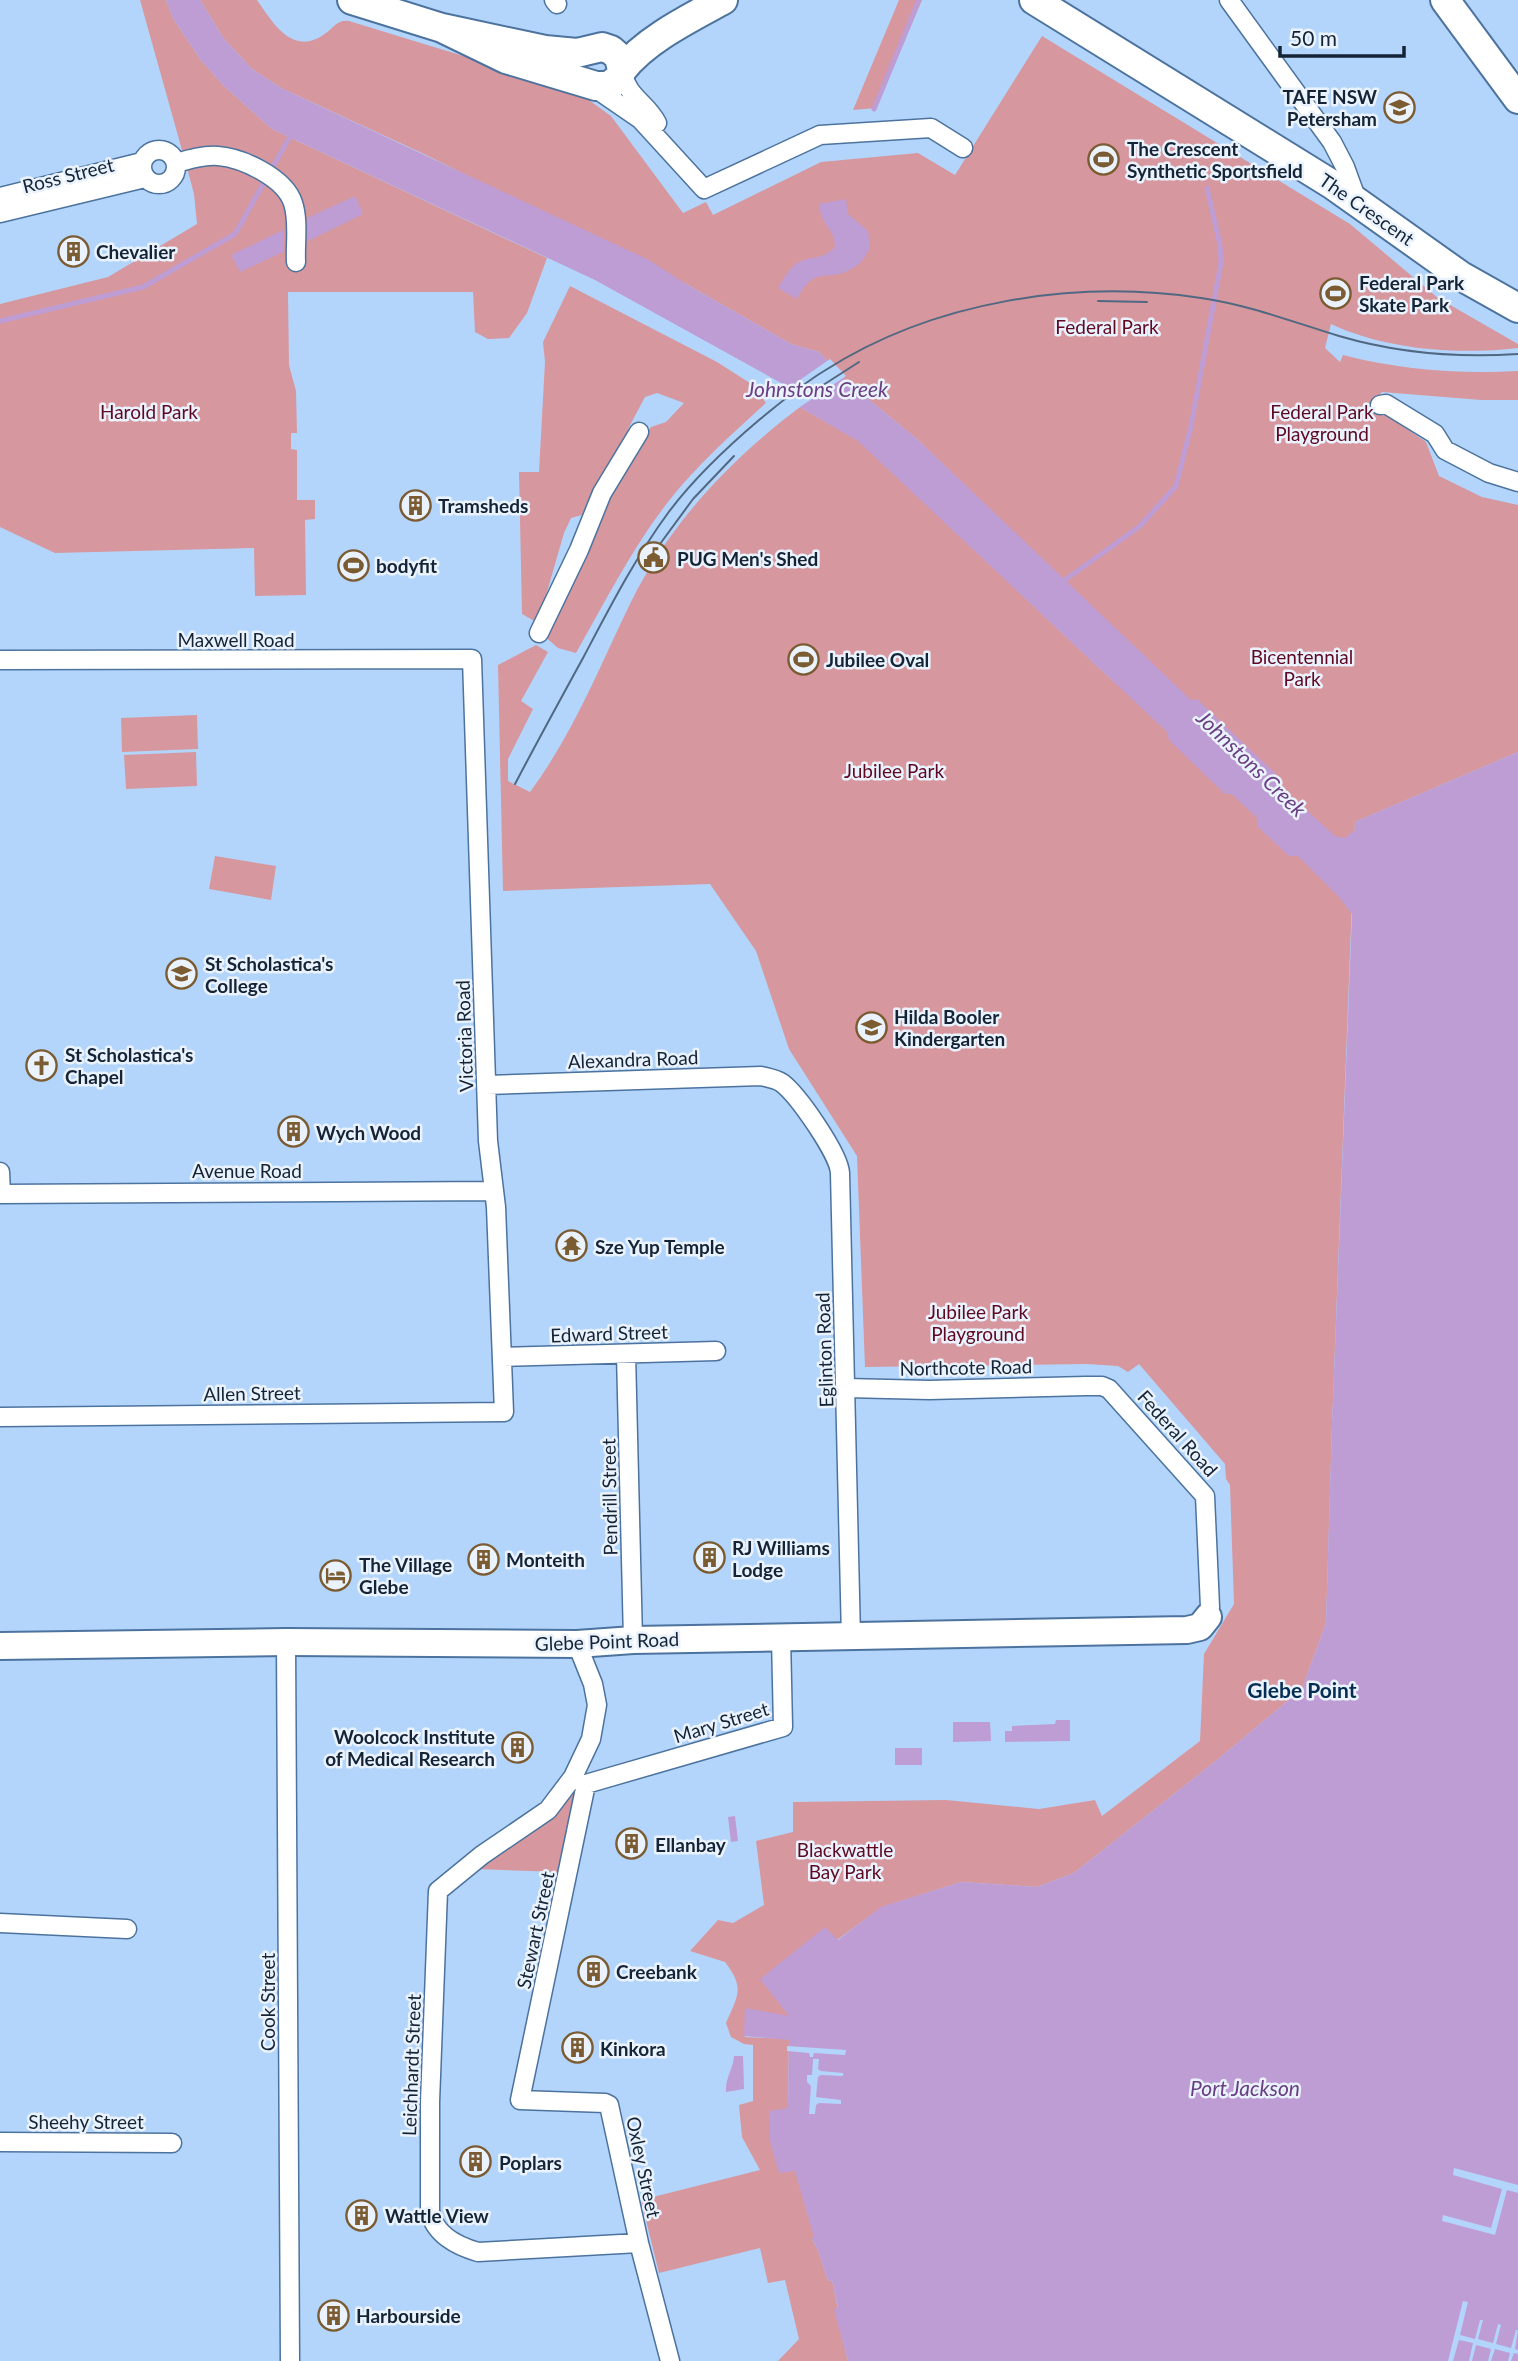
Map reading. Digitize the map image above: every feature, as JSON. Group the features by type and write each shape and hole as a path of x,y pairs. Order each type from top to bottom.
{"main road":[{"path":"352,0 442,28 554,51 577,53 634,40 687,20"},
{"path":"442,28 506,59 600,87 617,81 639,52 723,0"},
{"name":"The Crescent","path":"1034,0 1357,200 1461,276 1517,307"},
{"path":"1445,0 1514,87"},
{"path":"589,83 582,74 580,64 584,54 593,48 602,47 613,51 621,60 622,71"}],"street":[{"path":"1229,0 1332,142 1357,200"},
{"path":"622,71 629,92 656,120 668,149"},
{"path":"589,83 637,117 704,189 820,135 932,128 963,148"},
{"name":"Ross Street","path":"161,149 170,154 176,163 175,173 168,181 158,184 144,170 148,153 161,149"},
{"path":"176,163 199,157 218,156 239,161 268,175 289,195 294,207 296,262"},
{"name":"Ross Street","path":"0,197 144,170"},
{"name":"Ross Street","path":"0,213 144,170"},
{"path":"1380,405 1386,404 1435,435 1445,450 1468,463 1518,482"},
{"path":"539,633 579,550 602,493 639,432"},
{"name":"Maxwell Road","path":"0,660 472,659"},
{"name":"Victoria Road","path":"472,659 488,1141 503,1357 504,1412"},
{"name":"Alexandra Road","path":"487,1085 761,1076 780,1081"},
{"name":"Eglinton Road","path":"780,1081 829,1145 840,1164 851,1638"},
{"path":"0,1172 0,1194"},
{"name":"Avenue Road","path":"0,1194 493,1191"},
{"name":"Edward Street","path":"503,1357 716,1351"},
{"name":"Pendrill Street","path":"626,1353 633,1640"},
{"name":"Northcote Road","path":"846,1388 929,1390 1086,1386"},
{"name":"Federal Road","path":"1086,1386 1102,1386 1111,1391 1205,1496 1210,1599 1208,1617"},
{"name":"Allen Street","path":"0,1417 504,1412"},
{"name":"Glebe Point Road","path":"0,1646 286,1642 577,1644 633,1640 1191,1630 1200,1627 1208,1617"},
{"name":"Mary Street","path":"579,1780 783,1727 781,1637"},
{"name":"Cook Street","path":"286,1642 290,2361"},
{"name":"Leichhardt Street","path":"577,1644 593,1684 597,1705 591,1739 579,1780 548,1810 482,1855 438,1891 430,2102 430,2211 435,2225 448,2238 478,2252 639,2243"},
{"name":"Stewart Street","path":"520,2100 579,1780"},
{"path":"0,1923 127,1929"},
{"name":"Oxley Street","path":"520,2100 609,2104 639,2243"},
{"name":"Sheehy Street","path":"0,2142 172,2143"},
{"path":"639,2243 670,2361"}],"green space":[{"name":"Harold Park","path":"140,0 166,0 174,20 200,59 224,86 272,129 547,258 527,313 509,338 488,339 475,332 473,292 288,292 289,365 296,391 297,433 291,433 291,449 297,450 297,500 315,500 315,519 305,520 306,595 255,596 254,548 55,553 0,527 0,304 108,277 197,224 194,194"},
{"path":"200,0 257,0 277,27 294,40 314,40 339,22 349,21 579,93 611,116 683,213 706,202 713,215 821,162 918,153 955,175 1042,36 1350,224 1438,298 1518,344 1518,348 1495,350 1423,348 1375,340 1331,324 1325,348 1340,362 1343,355 1430,370 1518,371 1518,400 1481,400 1382,392 1376,400 1388,416 1426,442 1439,476 1482,497 1518,505 1518,752 1355,822 1326,1623 1302,1689 1074,1873 1037,1887 961,1882 882,1907 837,1940 825,1928 761,1979 790,2016 744,2037 789,2039 788,2109 779,2172 795,2170 815,2238 812,2239 828,2281 832,2280 838,2309 835,2310 848,2361 778,2361 799,2339 785,2280 768,2283 760,2248 659,2273 641,2200 760,2170 742,2137 739,2105 753,2101 753,2045 744,2044 731,2037 726,2023 736,1998 737,1985 725,1962 690,1951 718,1920 733,1923 764,1905 756,1841 793,1832 793,1802 946,1800 1039,1809 1095,1800 1102,1816 1200,1741 1204,1654 1234,1604 1230,1485 1226,1479 1225,1464 1139,1364 1128,1372 1118,1366 1087,1364 865,1367 857,1156 789,1049 756,951 710,884 503,891 498,665 536,645 548,652 521,701 533,709 508,759 508,781 530,792 572,724 630,604 663,547 703,495 749,449 800,407 859,441 1114,682 1062,579 917,439 846,381 819,352 791,344 686,284 426,155 281,88 252,69 224,39"},
{"path":"899,0 922,0 876,108 853,110"},
{"path":"570,286 717,362 753,385 766,403 703,463 668,502 631,557 576,653 558,648 543,635 631,454 651,427 666,422 684,403 657,393 645,397 628,429 634,433 593,489 582,515 571,518 564,533 538,623 522,614 519,472 539,472 545,362 543,342"},
{"path":"197,715 198,749 122,752 121,718"},
{"path":"196,752 197,786 126,789 124,755"},
{"path":"215,856 276,866 271,900 209,889"},
{"path":"572,1794 578,1795 559,1872 476,1869 539,1827"}],"water":[{"name":"Port Jackson","path":"166,0 200,0 224,39 252,69 281,88 649,260 791,344 819,352 846,381 917,439 1191,700 1197,699 1279,777 1279,785 1335,836 1345,838 1355,830 1355,822 1518,752 1518,2361 848,2361 834,2309 838,2308 832,2280 828,2281 812,2239 814,2237 795,2171 779,2173 770,2141 769,2111 788,2108 789,2040 744,2036 745,2008 789,2016 760,1979 825,1927 838,1940 881,1907 961,1882 1037,1887 1074,1873 1302,1689 1326,1623 1352,914 1298,856 1289,856 1258,827 1257,818 1232,794 1225,794 1169,740 1167,732 858,441 800,407 783,384 595,280 272,129 224,86 200,59 174,20"},
{"path":"355,196 363,214 308,241 307,218"},
{"path":"846,199 848,214 868,231 870,249 862,261 846,272 817,277 804,287 797,299 778,288 795,264 827,254 835,247 819,204"},
{"path":"283,230 283,252 240,272 231,255"},
{"path":"1056,1720 1070,1720 1070,1741 1005,1742 1005,1731 1012,1731 1012,1726 1055,1724"},
{"path":"953,1722 990,1722 991,1741 953,1742"},
{"path":"895,1748 922,1748 922,1765 895,1765"},
{"path":"735,1816 738,1841 731,1842 728,1817"},
{"path":"734,2056 743,2056 744,2089 726,2092 727,2082"}],"pier":[{"path":"830,359 846,376 797,409 784,391"},
{"path":"787,2046 846,2050 845,2055 814,2053 813,2057 810,2057 809,2053 787,2051"},
{"path":"813,2059 819,2059 818,2069 821,2071 843,2073 843,2076 818,2077 816,2097 841,2100 841,2104 819,2103 816,2105 815,2114 809,2114 811,2086 807,2082 807,2075 812,2075"},
{"path":"1454,2168 1518,2185 1518,2193 1507,2190 1495,2235 1442,2221 1443,2215 1491,2228 1502,2189 1453,2175"},
{"path":"1463,2301 1468,2302 1460,2335 1475,2339 1480,2320 1483,2320 1478,2339 1493,2343 1498,2324 1501,2325 1496,2344 1511,2348 1518,2330 1515,2349 1518,2354 1514,2353 1511,2361 1508,2361 1510,2353 1495,2349 1491,2361 1488,2361 1491,2349 1476,2345 1472,2361 1469,2361 1473,2343 1459,2340 1453,2361 1448,2361"}],"waterway":[{"path":"874,109 919,0"},
{"path":"0,321 143,287 235,234 293,131"},
{"path":"1058,585 1140,526 1176,486 1191,426 1221,263 1220,245 1207,188"}],"tram line":[{"path":"515,784 633,566 668,513 689,488 735,441 807,382 866,347 911,327 958,312 1055,294 1153,293 1236,305 1383,347 1450,355 1518,354"},
{"path":"1098,301 1147,302"},
{"path":"806,396 859,362"},
{"path":"660,544 693,499 734,456"}],"place":[{"name":"TAFE NSW Petersham","path":"1400,107"},
{"name":"The Crescent Synthetic Sportsfield","path":"1104,159"},
{"name":"Chevalier","path":"73,251"},
{"name":"Federal Park Skate Park","path":"1336,293"},
{"name":"Tramsheds","path":"415,505"},
{"name":"PUG Men's Shed","path":"654,558"},
{"name":"bodyfit","path":"353,565"},
{"name":"Jubilee Oval","path":"803,659"},
{"name":"St Scholastica's College","path":"182,974"},
{"name":"Hilda Booler Kindergarten","path":"871,1027"},
{"name":"St Scholastica's Chapel","path":"42,1065"},
{"name":"Wych Wood","path":"293,1132"},
{"name":"Sze Yup Temple","path":"572,1246"},
{"name":"RJ Williams Lodge","path":"709,1558"},
{"name":"Monteith","path":"483,1559"},
{"name":"The Village Glebe","path":"336,1575"},
{"name":"Woolcock Institute of Medical Research","path":"518,1747"},
{"name":"Ellanbay","path":"632,1844"},
{"name":"Creebank","path":"593,1971"},
{"name":"Kinkora","path":"577,2048"},
{"name":"Poplars","path":"476,2162"},
{"name":"Wattle View","path":"362,2215"},
{"name":"Harbourside","path":"333,2315"}],"district":[{"name":"Glebe Point","path":"1302,1689"}],"park label":[{"name":"Federal Park","path":"1107,326"},
{"name":"Federal Park Playground","path":"1322,422"},
{"name":"Bicentennial Park","path":"1302,667"},
{"name":"Jubilee Park","path":"894,770"},
{"name":"Jubilee Park Playground","path":"978,1322"},
{"name":"Blackwattle Bay Park","path":"845,1860"}],"water label":[{"name":"Johnstons Creek","path":"817,388"},
{"name":"Johnstons Creek","path":"1252,763"}]}
